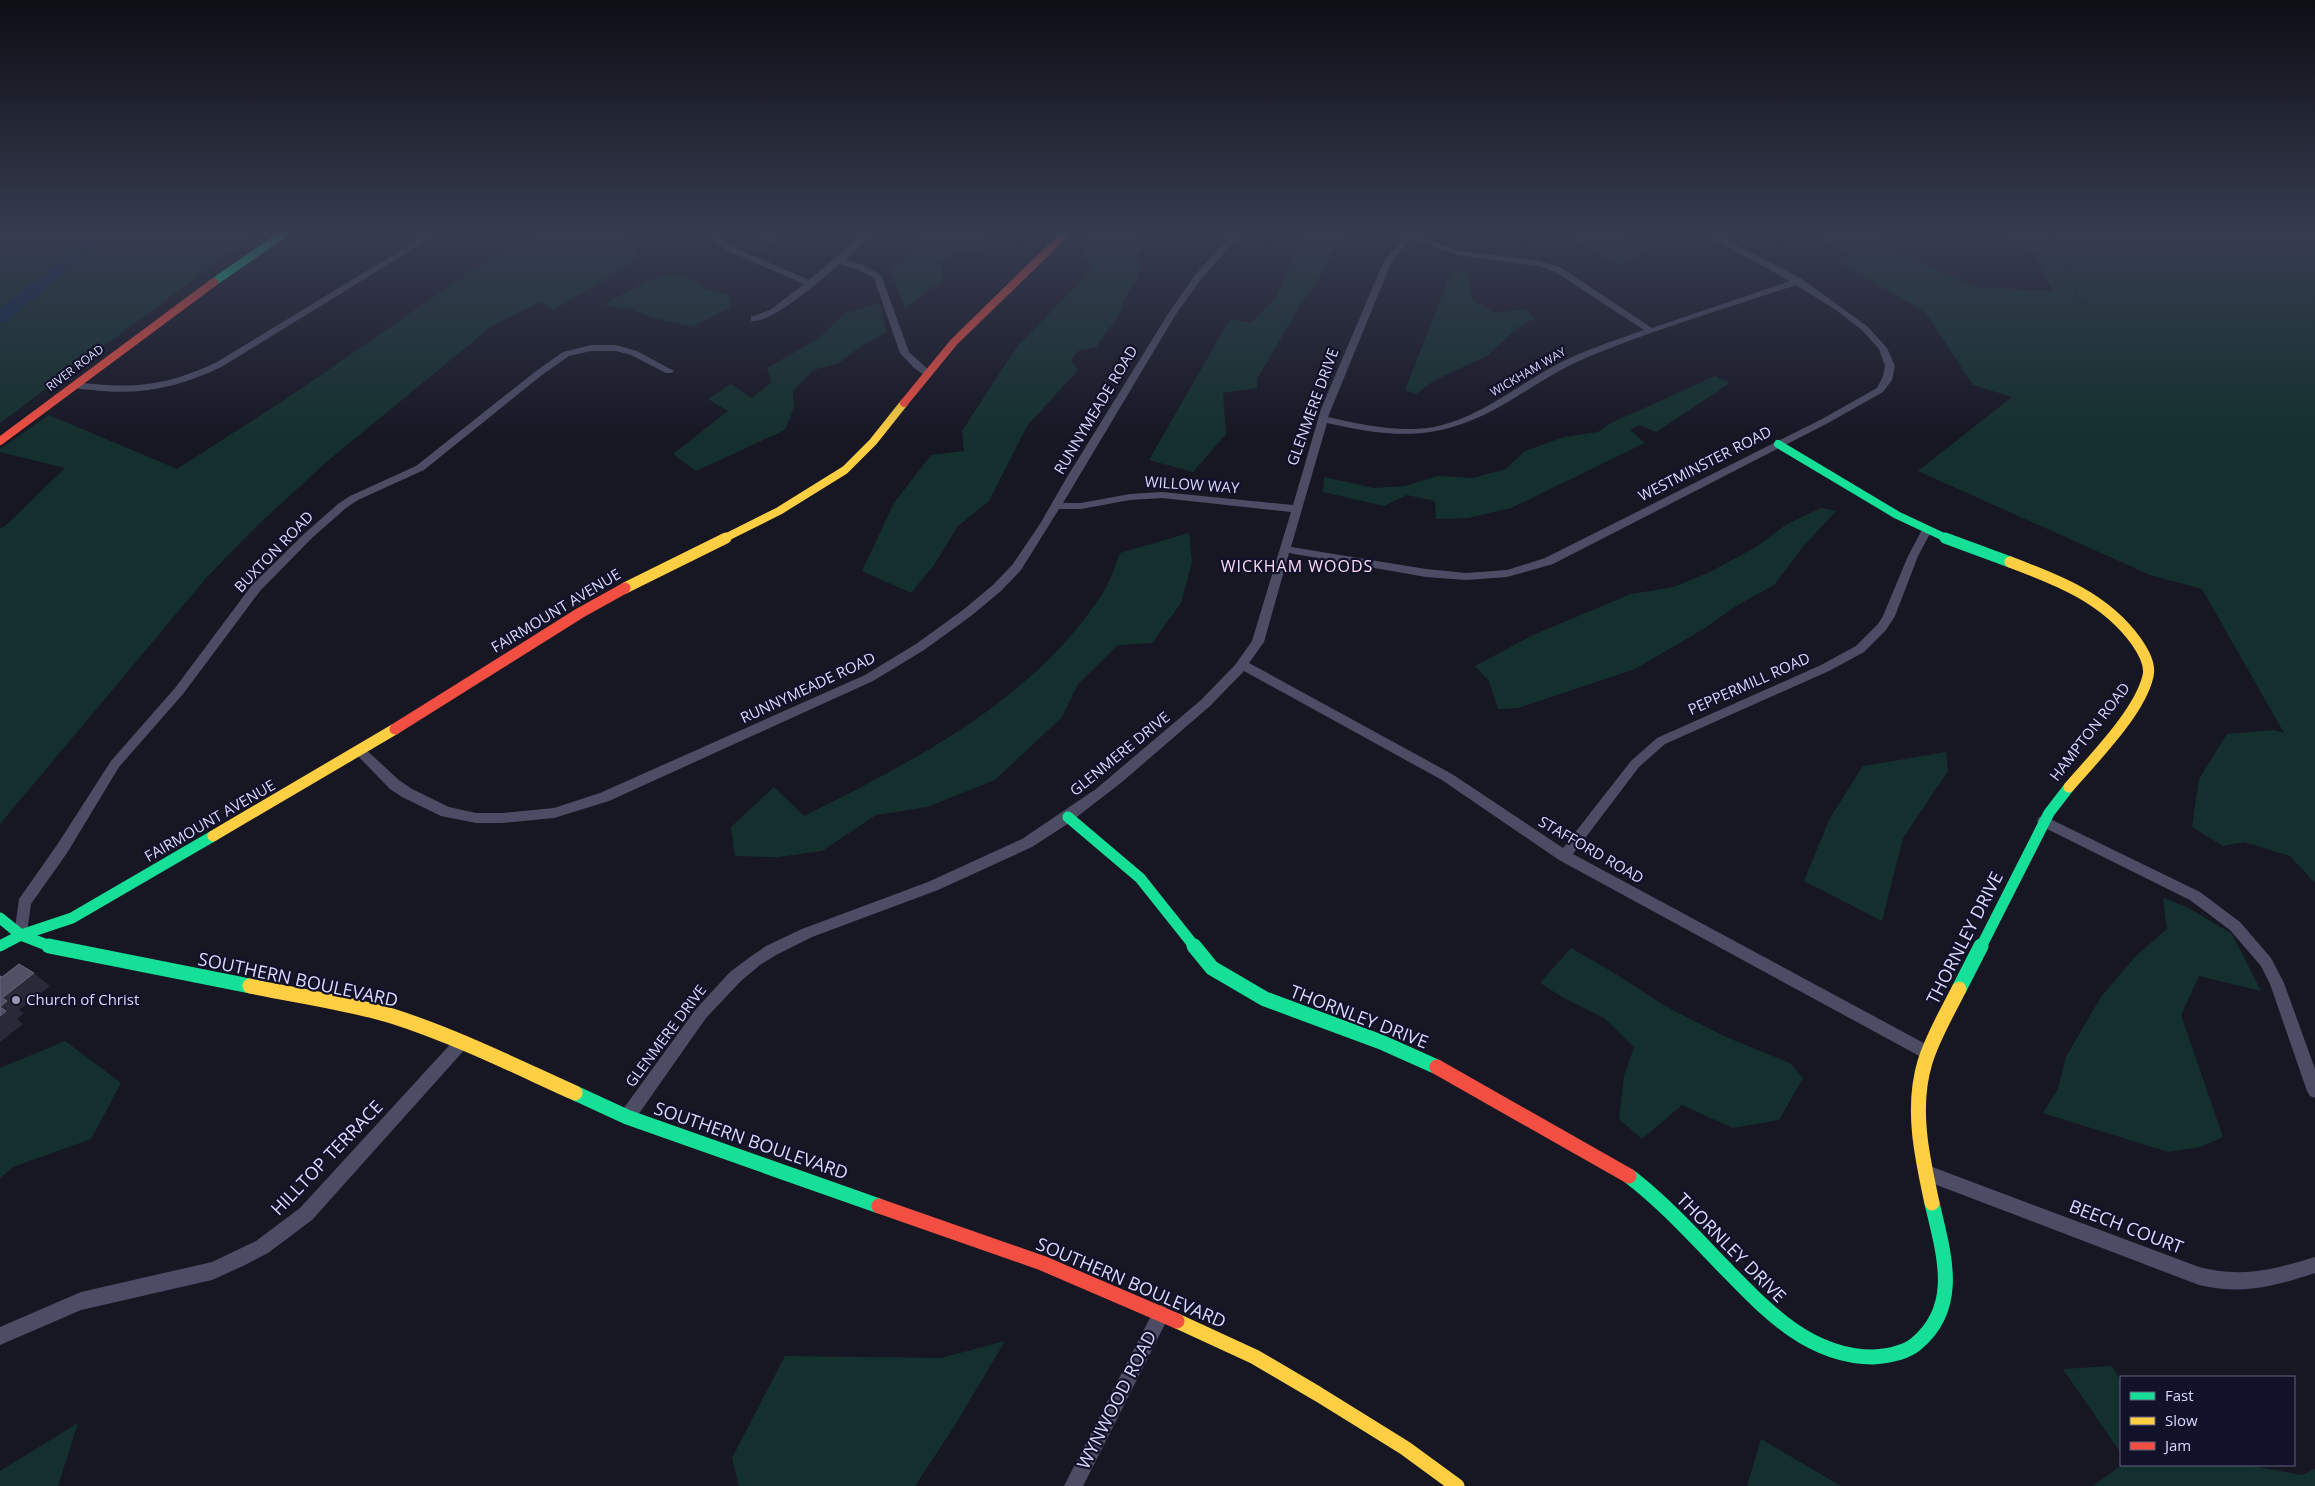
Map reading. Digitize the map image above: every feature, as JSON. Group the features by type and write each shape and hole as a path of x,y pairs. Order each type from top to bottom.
{"main road":[{"name":"RIVER ROAD","path":"0,441 191,299"},
{"name":"FAIRMOUNT AVENUE","path":"0,946 21,935 72,918 360,751 580,613 641,579 778,511 829,482 859,458 927,373 966,330 998,299"},
{"name":"HAMPTON ROAD","path":"1778,444 1877,504 1927,530 2064,583 2094,599 2120,619 2139,645 2146,660 2148,675 2139,697 2065,790 2044,821"},
{"name":"THORNLEY DRIVE","path":"1068,817 1140,878 1212,968 1223,976 1257,996 1419,1057 1618,1169 1645,1186 1763,1307 1783,1324 1814,1344 1836,1354 1857,1357 1902,1353 1920,1343 1936,1328 1947,1288 1946,1269 1927,1174 1920,1110 1920,1088 1928,1053 1934,1038 2044,821"},
{"name":"SOUTHERN BOULEVARD","path":"0,918 21,935 53,947 366,1010 414,1024 462,1042 627,1117 1042,1262 1255,1357 1405,1448 1457,1486"}],"street":[{"path":"75,385 136,390 164,386 193,378 220,364 326,299"},
{"path":"754,319 773,312 788,299"},
{"path":"886,299 905,353 917,366 927,373"},
{"name":"RUNNYMEADE ROAD","path":"360,751 407,794 446,812 476,818 504,818 554,812 581,805 842,692 920,647 979,603 1004,581 1024,558 1182,299"},
{"name":"GLENMERE DRIVE","path":"627,1117 699,1015 720,991 757,960 806,935 972,870 1026,843 1068,817 1148,754 1219,692 1244,665 1258,642 1323,419 1373,299"},
{"path":"1603,299 1651,331"},
{"name":"WICKHAM WAY","path":"1323,419 1404,433 1448,428 1464,422 1501,402 1566,363 1651,331 1744,299"},
{"name":"WESTMINSTER ROAD","path":"1285,549 1451,577 1469,578 1505,576 1522,572 1549,561 1880,390 1886,383 1890,366 1886,355 1879,345 1856,322 1827,299"},
{"name":"BUXTON ROAD","path":"21,935 24,903 62,849 115,764 179,691 226,625 256,588 335,512 354,498 420,468 539,372 566,354 596,347 616,348 634,353 669,372"},
{"name":"WILLOW WAY","path":"1056,506 1081,506 1130,497 1162,495 1208,502 1296,509"},
{"name":"PEPPERMILL ROAD","path":"1564,856 1636,764 1661,742 1825,668 1860,648 1882,627 1889,616 1913,556 1927,530"},
{"name":"STAFFORD ROAD","path":"1244,665 1448,778 1564,856 1928,1053"},
{"path":"2044,821 2195,896 2235,926 2256,947 2270,969 2315,1091"},
{"name":"HILLTOP TERRACE","path":"0,1336 50,1312 79,1302 213,1270 254,1252 282,1234 306,1214 462,1042"},
{"name":"BEECH COURT","path":"1927,1174 2198,1276 2218,1281 2251,1283 2315,1265"},
{"name":"WYNWOOD ROAD","path":"1073,1486 1161,1314"}],"green space":[{"path":"0,299 167,299 0,423"},
{"path":"430,299 571,299 553,310 540,302 492,326 324,464 260,523 207,577 0,824 0,528 5,526 65,468 0,452 0,449 49,415 177,469 289,397"},
{"path":"613,299 730,299 729,308 692,327 654,318 630,309 602,305"},
{"path":"902,299 917,299 905,308"},
{"path":"1063,299 1123,299 1121,312 1096,347 1078,351 1071,361 1078,370 1027,426 989,501 958,526 934,565 911,593 862,571 894,503 931,455 964,451 962,431 1016,348"},
{"path":"1274,299 1305,299 1257,379 1257,388 1223,393 1226,434 1193,472 1149,460 1230,319 1251,323"},
{"path":"1441,299 1473,299 1493,312 1526,310 1535,318 1516,329 1487,356 1435,380 1416,394 1405,390"},
{"path":"1903,299 2080,299 2091,323 2080,299 2315,299 2315,883 2290,856 2244,842 2223,846 2192,827 2199,779 2227,734 2274,730 2284,733 2202,589 2150,575 1918,471 2012,397 1973,385 1925,312"},
{"path":"880,303 887,332 861,346 839,363 813,370 793,391 794,407 785,430 696,471 673,454 728,411 708,399 731,384 752,398 772,382 767,368 818,339 845,313"},
{"path":"1715,376 1730,383 1656,432 1639,425 1630,430 1645,443 1511,508 1468,518 1436,519 1435,501 1407,495 1384,506 1323,492 1324,477 1374,488 1405,486 1437,476 1472,478 1506,469 1525,451 1564,437 1598,432 1609,424"},
{"path":"1821,508 1836,511 1802,548 1774,585 1736,606 1705,628 1635,669 1518,708 1498,709 1489,681 1475,666 1533,635 1631,594 1674,587 1710,572 1756,547 1787,524"},
{"path":"1189,533 1192,562 1181,603 1152,643 1118,645 1078,684 1062,717 995,780 927,807 876,815 822,851 778,857 735,856 731,827 774,787 804,816 888,773 929,749 970,723 1008,695 1044,664 1076,629 1104,591 1120,553"},
{"path":"1946,752 1948,771 1903,838 1882,921 1804,881 1830,818 1863,766"},
{"path":"2163,898 2187,907 2232,934 2261,991 2199,976 2181,1015 2223,1137 2200,1147 2168,1152 2043,1113 2058,1089 2066,1057 2101,997 2136,956 2167,929"},
{"path":"1571,948 1665,1006 1726,1037 1790,1063 1803,1078 1779,1120 1733,1128 1682,1105 1642,1139 1619,1119 1624,1076 1634,1047 1604,1018 1562,997 1540,983"},
{"path":"65,1041 121,1083 91,1139 13,1167 0,1178 0,1068"},
{"path":"1005,1341 955,1425 915,1486 739,1486 732,1458 785,1356 941,1358"},
{"path":"2112,1366 2120,1379 2120,1452 2063,1369"},
{"path":"78,1423 58,1486 0,1486 0,1471"},
{"path":"1761,1439 1841,1486 1747,1486"},
{"path":"2121,1466 2252,1466 2302,1475 2315,1469 2315,1486 2093,1486"}],"building":[{"path":"19,964 34,973 2,998 7,1001 0,1007 0,976 2,977"},
{"path":"0,1007 6,1011 0,1016"}],"waterway":[{"path":"0,317 23,299"}],"traffic: fast":[{"path":"1778,444 1897,515 1943,537 2010,562"},
{"path":"1959,989 2049,813 2069,787"},
{"path":"1068,817 1140,878 1212,968 1238,985 1265,999 1409,1053 1437,1067"},
{"path":"0,946 21,935 72,918 213,836"},
{"path":"0,918 21,935 53,947 250,986"},
{"path":"575,1093 627,1117 879,1206"},
{"path":"1629,1176 1651,1193 1753,1297 1785,1325 1821,1346 1841,1353 1863,1356 1890,1355 1914,1346 1930,1333 1940,1317 1945,1299 1946,1280 1941,1240 1932,1203"}],"traffic: slow":[{"path":"625,588 779,511 845,470 873,442 904,403"},
{"path":"2010,562 2082,592 2113,614 2140,648 2147,663 2148,676 2136,702 2102,749 2069,787"},
{"path":"213,836 395,729"},
{"path":"250,986 337,1002 393,1017 472,1046 575,1093"},
{"path":"1932,1203 1920,1138 1919,1089 1929,1051 1959,989"},
{"path":"1177,1321 1255,1357 1318,1394 1405,1448 1457,1486"}],"traffic: jam":[{"path":"0,441 191,299"},
{"path":"904,403 954,342 998,299"},
{"path":"395,729 580,613 625,588"},
{"path":"1437,1067 1629,1176"},
{"path":"879,1206 1042,1263 1177,1321"}],"place":[{"name":"Church of Christ","path":"16,1000"}],"district":[{"name":"WICKHAM WOODS","path":"1297,566"}]}
